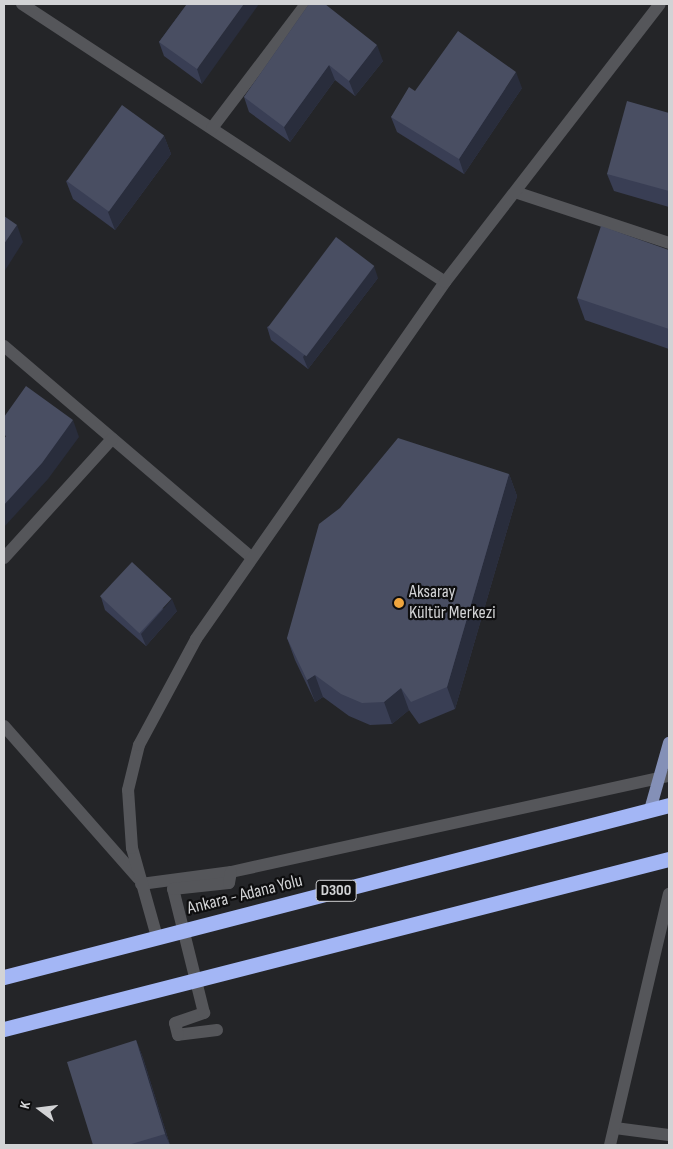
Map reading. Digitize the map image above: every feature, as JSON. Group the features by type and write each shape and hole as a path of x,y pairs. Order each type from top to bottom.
{"highway":[{"name":"Ankara - Adana Yolu","path":"4,977 669,805"},
{"path":"4,1029 669,859"}],"main road":[{"path":"650,810 664,778 669,743"}],"street":[{"path":"22,4 445,282"},
{"path":"212,128 306,4"},
{"path":"157,937 132,848 128,790 139,745 196,639 445,282 660,4"},
{"path":"515,192 669,243"},
{"path":"4,346 252,558"},
{"path":"4,558 112,438"},
{"path":"4,726 140,882"},
{"path":"140,882 232,872 664,778"},
{"path":"217,1030 178,1035 175,1023 204,1013 174,889 229,883 232,872"},
{"path":"610,1145 669,894"},
{"path":"614,1128 669,1135"}],"building":[{"path":"187,4 244,4 197,69 159,42"},
{"path":"309,4 325,4 377,45 349,81 329,65 284,127 244,97"},
{"path":"458,31 516,72 459,159 391,117 409,87 415,91"},
{"path":"627,101 669,113 669,191 607,174"},
{"path":"122,105 164,136 109,212 67,181"},
{"path":"4,216 17,225 4,244"},
{"path":"601,226 669,250 669,329 577,298"},
{"path":"336,237 374,266 306,356 268,327"},
{"path":"26,386 73,420 42,463 4,505 4,439 6,436 4,435 4,417"},
{"name":"Aksaray Kültür Merkezi","path":"398,438 509,474 447,687 411,702 401,688 384,702 362,703 341,694 315,675 307,680 287,638 319,524 340,508"},
{"path":"132,562 171,599 139,633 100,596"},
{"path":"136,1040 165,1134 128,1145 93,1145 67,1062"}],"place":[{"name":"Aksaray Kültür Merkezi","path":"399,603"}]}
